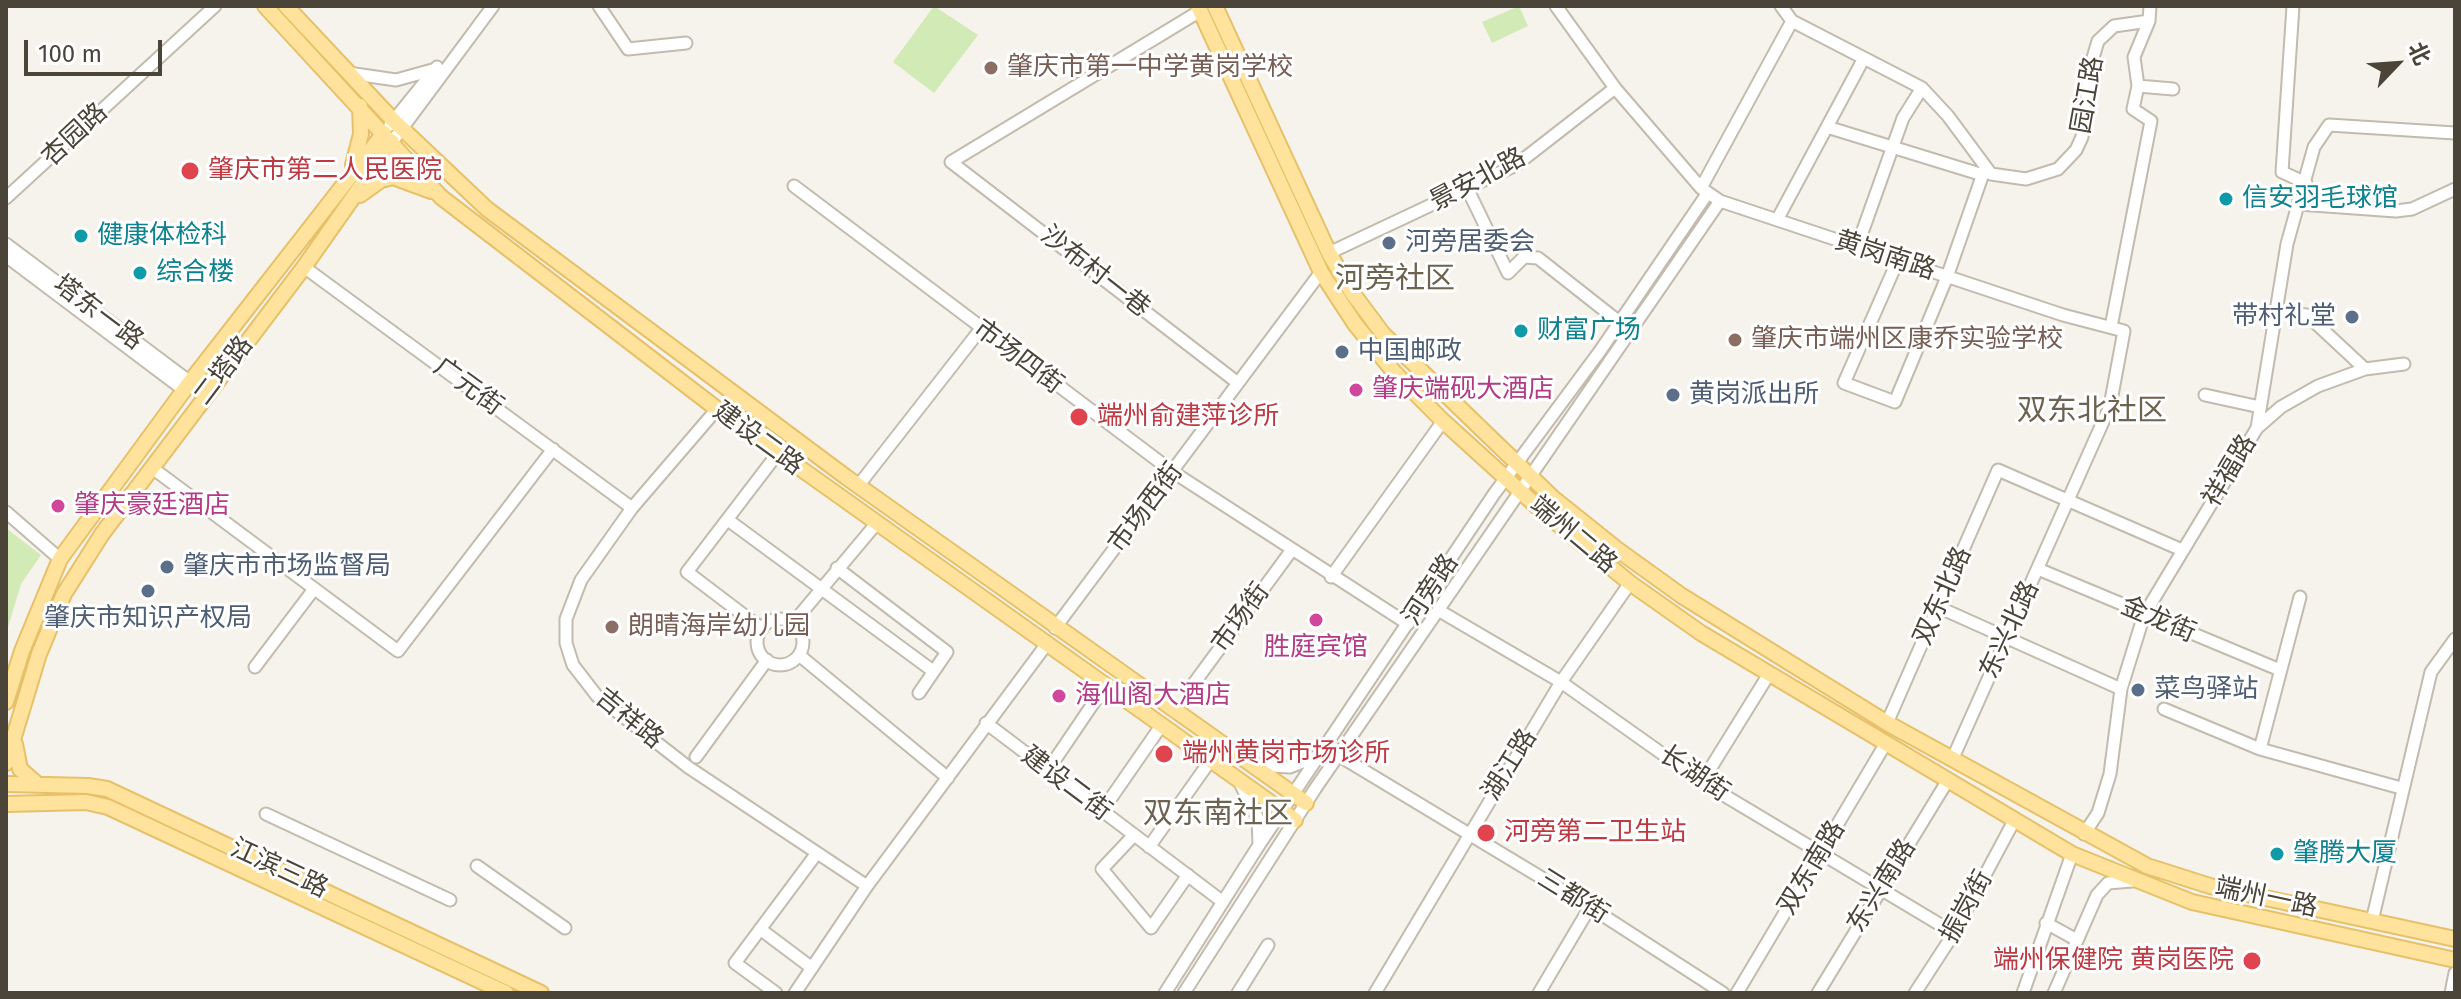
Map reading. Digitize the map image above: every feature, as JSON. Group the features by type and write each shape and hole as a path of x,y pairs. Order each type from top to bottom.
{"main road":[{"name":"建设二路","path":"265,6 441,197 717,409 1289,816"},
{"name":"建设二路","path":"286,6 397,124 487,209 858,486 1300,799"},
{"name":"端州二路","path":"1215,6 1329,253 1351,291 1383,334 1478,427 1553,498 1682,596 1887,723 2084,834"},
{"name":"端州二路","path":"1199,8 1321,272 1355,324 1384,360 1443,421 1542,511 1630,583 1701,633 2072,854 2132,881"},
{"path":"351,173 361,134 360,106"},
{"name":"二塔路","path":"8,696 46,587 60,559 187,386 351,173 388,138"},
{"name":"二塔路","path":"6,763 39,654 64,594 102,534 151,467 304,267 350,202 388,138"},
{"path":"350,202 381,180 393,177 416,183 441,197"},
{"path":"474,222 480,210 487,209"},
{"path":"1465,440 1478,427"},
{"path":"1542,511 1553,498"},
{"path":"8,696 26,694"},
{"path":"1197,752 1207,736"},
{"path":"14,742 20,769 36,783"},
{"name":"江滨三路","path":"6,784 36,783 107,789 541,993"},
{"name":"江滨三路","path":"6,804 86,802 108,807 506,993"},
{"name":"端州一路","path":"2084,834 2147,866 2210,886 2455,939"},
{"name":"端州一路","path":"2132,881 2192,902 2455,960"}],"street":[{"name":"杏园路","path":"6,198 215,6"},
{"path":"388,138 483,6"},
{"path":"397,124 493,6"},
{"path":"599,6 628,49 686,43"},
{"name":"黄岗南路","path":"1556,6 1615,88 1704,191 1720,201 1947,277 2111,327"},
{"path":"1781,6 1792,21 1922,88 1948,116 1984,172 1947,277 1895,402 1844,383 1898,260"},
{"path":"2150,6 2149,21 2134,57 2138,86 2133,109 2151,121 2111,327 2124,331 2110,406 2068,501 2182,550"},
{"path":"2293,6 2282,172 2306,183"},
{"name":"沙布村一巷","path":"1199,8 951,162 1238,383"},
{"name":"河旁路","path":"1184,993 1300,799 1323,754 1516,462 1620,322 1704,191 1792,21"},
{"name":"园江路","path":"1827,127 1892,148 2000,176 2026,179 2044,176 2068,161 2082,137 2090,68 2098,41 2125,22 2149,21"},
{"path":"1777,220 1864,58"},
{"path":"348,73 396,80 437,68"},
{"path":"2138,86 2173,89"},
{"name":"景安北路","path":"1329,253 1516,165 1615,88"},
{"path":"1857,247 1903,118 1922,88"},
{"name":"祥福路","path":"2084,834 2098,813 2110,774 2121,689 2144,615 2257,428 2287,244 2314,147 2329,125 2455,133"},
{"name":"市场四街","path":"794,186 980,330 1173,472 1408,624"},
{"path":"1467,188 1508,273 1524,257 1538,258 1632,332"},
{"path":"2299,204 2396,211 2412,209 2455,189"},
{"name":"河旁路","path":"1300,799 1338,755 1720,201"},
{"name":"塔东一路","path":"6,244 187,386"},
{"name":"塔东一路","path":"6,256 187,386"},
{"name":"广元街","path":"304,267 632,508"},
{"name":"市场西街","path":"1055,628 1321,272"},
{"path":"2276,312 2307,315 2365,369"},
{"path":"858,486 980,330"},
{"path":"2257,428 2281,407 2318,386 2365,369 2404,364"},
{"path":"2205,395 2260,407"},
{"name":"吉祥路","path":"717,409 632,508 572,599 566,619 566,643 573,665 597,696 620,715 688,767 867,886"},
{"path":"1331,577 1443,421"},
{"path":"151,467 398,651 553,449"},
{"path":"762,629 687,572 778,453"},
{"name":"双东北路","path":"1887,723 1998,470 2068,501"},
{"name":"东兴北路","path":"1952,760 2068,501"},
{"path":"6,512 60,559"},
{"path":"728,520 933,671"},
{"path":"793,623 876,524"},
{"name":"市场街","path":"1192,686 1291,551"},
{"path":"837,568 947,652 919,693"},
{"name":"金龙街","path":"2038,569 2280,670"},
{"name":"湖江路","path":"1375,993 1561,682 1630,583"},
{"path":"255,667 314,589"},
{"path":"2260,749 2300,597"},
{"path":"1938,607 2121,689"},
{"name":"长湖街","path":"1438,610 1561,682 1702,782 1954,933"},
{"path":"778,619 793,623 803,641 799,655 788,664 767,660 758,647 762,629 778,619"},
{"path":"2372,921 2401,788 2431,672 2455,639"},
{"path":"795,993 867,886 1046,645"},
{"path":"799,655 948,778"},
{"path":"696,757 767,660"},
{"path":"1702,782 1769,674"},
{"path":"1048,770 1105,686"},
{"path":"2164,709 2260,749 2401,788"},
{"name":"建设二街","path":"986,723 1223,902"},
{"path":"1102,811 1161,726"},
{"name":"双东南路","path":"1737,993 1886,743"},
{"path":"1248,763 1265,768 1290,767 1323,754"},
{"name":"三都街","path":"1338,755 1590,907 1723,993"},
{"path":"1149,847 1210,761"},
{"name":"东兴南路","path":"1818,993 1948,780"},
{"path":"1240,782 1258,819 1259,845"},
{"path":"266,814 450,900"},
{"name":"河旁路","path":"1165,993 1259,845 1289,816"},
{"name":"振岗街","path":"1915,993 1954,933 2015,819"},
{"path":"1134,835 1102,869 1151,928 1188,875"},
{"path":"776,993 735,963 817,853"},
{"path":"2023,993 2072,854"},
{"path":"477,866 565,928"},
{"path":"2054,993 2097,895 2108,883 2132,881"},
{"path":"1539,993 1590,907"},
{"path":"2046,923 2077,940"},
{"path":"760,929 812,968"},
{"path":"1238,993 1268,945"},
{"path":"2451,993 2455,973"}],"green space":[{"path":"934,6 978,35 934,93 893,62"},
{"path":"1519,6 1528,26 1492,43 1482,22"},
{"path":"6,528 41,555 21,584 6,634"}],"place":[{"name":"肇庆市第一中学黄岗学校","path":"991,68"},
{"name":"肇庆市第二人民医院","path":"190,171"},
{"name":"信安羽毛球馆","path":"2226,199"},
{"name":"健康体检科","path":"81,236"},
{"name":"河旁居委会","path":"1389,243"},
{"name":"综合楼","path":"140,273"},
{"name":"带村礼堂","path":"2352,317"},
{"name":"财富广场","path":"1521,331"},
{"name":"肇庆市端州区康乔实验学校","path":"1735,340"},
{"name":"中国邮政","path":"1342,352"},
{"name":"肇庆端砚大酒店","path":"1356,390"},
{"name":"黄岗派出所","path":"1673,395"},
{"name":"端州俞建萍诊所","path":"1079,417"},
{"name":"肇庆豪廷酒店","path":"58,506"},
{"name":"肇庆市市场监督局","path":"167,567"},
{"name":"肇庆市知识产权局","path":"148,591"},
{"name":"胜庭宾馆","path":"1316,620"},
{"name":"朗晴海岸幼儿园","path":"612,627"},
{"name":"菜鸟驿站","path":"2138,690"},
{"name":"海仙阁大酒店","path":"1059,696"},
{"name":"端州黄岗市场诊所","path":"1164,754"},
{"name":"河旁第二卫生站","path":"1486,833"},
{"name":"肇腾大厦","path":"2277,854"},
{"name":"端州保健院 黄岗医院","path":"2252,961"}],"district":[{"name":"河旁社区","path":"1395,280"},
{"name":"双东北社区","path":"2092,412"},
{"name":"双东南社区","path":"1218,815"}]}
